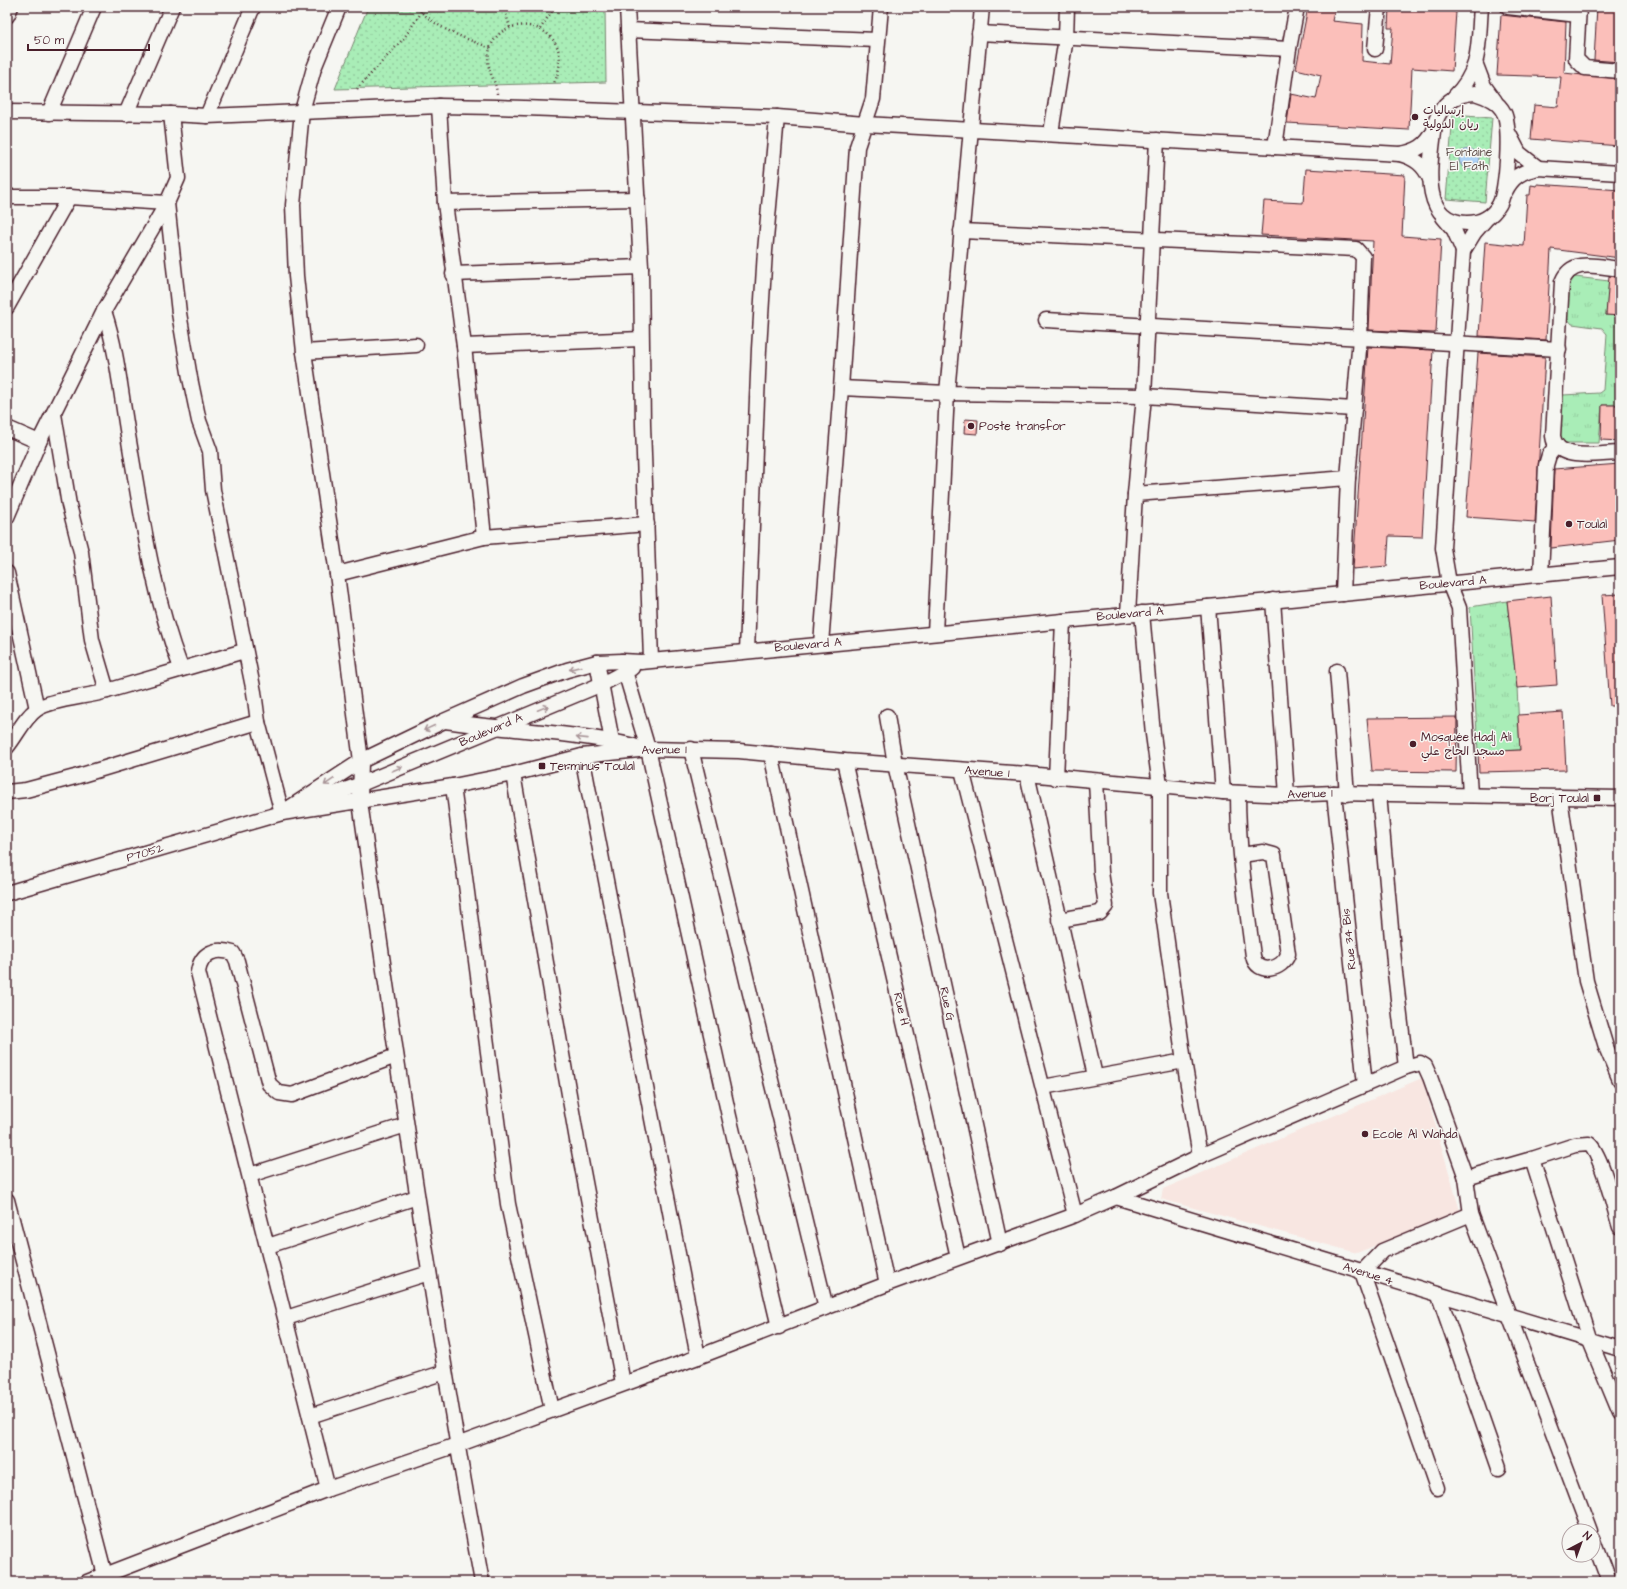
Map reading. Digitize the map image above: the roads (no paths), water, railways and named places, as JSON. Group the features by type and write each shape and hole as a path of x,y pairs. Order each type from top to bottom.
{"street":[{"path":"7,16 11,7"},
{"path":"49,113 94,7"},
{"path":"126,114 172,7"},
{"path":"207,116 253,7"},
{"path":"339,7 314,68 302,111 293,205 296,276 304,352 337,574 361,761 360,802 396,1056 445,1372 482,1582"},
{"path":"627,7 641,267 641,339 647,524 646,661"},
{"path":"821,644 841,388 857,147 873,99 876,40 881,7"},
{"path":"935,632 947,393 982,7"},
{"path":"1051,133 1066,38 1067,7"},
{"path":"1276,147 1289,49 1297,7"},
{"path":"1375,49 1379,7"},
{"path":"1454,98 1467,83 1476,64 1481,7"},
{"path":"1508,7 1579,11 1576,59 1585,68 1620,70"},
{"path":"628,30 876,40"},
{"path":"979,33 1289,49"},
{"path":"1476,64 1484,86 1504,113 1508,132 1504,193"},
{"path":"1470,795 1459,608 1449,583 1443,548 1463,251 1454,230 1433,202 1430,191 1430,179 1434,131 1438,113 1445,104 1464,94 1475,93 1487,96 1497,103"},
{"path":"7,112 171,114 207,116 439,106 632,111 777,117 864,124 1051,133 1400,154 1419,162 1426,170 1430,179"},
{"path":"439,106 445,203 453,274 464,346 484,537"},
{"path":"7,517 39,442 104,311 167,203 178,178 171,114"},
{"path":"747,651 759,349 765,251 777,117"},
{"path":"1400,154 1421,148 1429,140 1434,131"},
{"path":"1508,132 1519,153 1538,168"},
{"path":"1157,140 1144,396 1135,494 1135,613 1160,786 1160,893 1184,1061 1200,1156"},
{"path":"1463,251 1474,233 1500,204 1509,183 1517,175 1527,170 1538,168 1620,173"},
{"path":"7,196 69,197 167,203"},
{"path":"7,306 69,197"},
{"path":"445,203 638,199"},
{"path":"167,203 179,313 190,378 199,421 210,451 213,490 258,722 282,813"},
{"path":"1440,212 1450,219 1461,223 1473,223 1487,218"},
{"path":"961,231 1356,249 1363,257 1360,338 1348,478 1343,594"},
{"path":"1620,268 1579,265 1570,269 1565,274 1562,282 1553,436 1556,446 1560,450 1571,454 1620,453"},
{"path":"453,274 641,267"},
{"path":"104,311 111,333 118,369 148,553 167,631 181,668"},
{"path":"1046,320 1558,349"},
{"path":"464,346 641,339"},
{"path":"304,352 416,345"},
{"path":"841,388 947,393 1144,396 1354,409"},
{"path":"54,414 69,505 81,552 92,640 107,691"},
{"path":"7,428 39,442"},
{"path":"1540,575 1546,465 1556,446"},
{"path":"1135,494 1348,478"},
{"path":"337,574 484,537 647,524"},
{"name":"Boulevard A","path":"361,761 444,721 524,686 567,670 597,662 624,666 646,661 935,632 1620,567"},
{"path":"7,573 37,709"},
{"path":"1273,600 1287,795"},
{"path":"1208,607 1223,792"},
{"path":"1056,778 1063,620"},
{"path":"7,747 16,737 28,717 37,709 47,704 107,691 181,668 244,651"},
{"path":"597,662 615,746"},
{"path":"624,666 648,749 729,1116 779,1327"},
{"name":"Boulevard A","path":"361,784 602,684 624,666"},
{"name":"Rue 34 Bis","path":"1337,671 1340,793 1365,1085"},
{"name":"Rue G","path":"887,716 895,764 1000,1244"},
{"path":"444,721 615,746"},
{"path":"7,792 26,790 75,777 258,722"},
{"path":"360,802 513,774 615,746"},
{"name":"Avenue 1","path":"615,746 648,749 691,749 771,754 844,761 1027,774 1056,778 1238,793 1287,795 1340,793 1620,798"},
{"path":"691,749 826,1308"},
{"path":"771,754 887,1284"},
{"path":"582,756 698,1357"},
{"name":"P7052","path":"282,813 361,761"},
{"name":"Rue H","path":"844,761 958,1257"},
{"path":"962,770 1074,1215"},
{"path":"513,774 578,1148 623,1383"},
{"path":"1027,774 1095,1076"},
{"path":"1059,920 1100,913 1106,906 1101,872 1096,781"},
{"name":"P7052","path":"7,893 282,813 361,784"},
{"path":"453,786 508,1204 552,1410"},
{"path":"1238,793 1238,831 1254,962 1262,968 1278,967 1284,962 1288,954 1274,855 1263,852 1241,855"},
{"path":"1379,794 1395,973 1406,1067"},
{"path":"1560,797 1586,981 1606,1047 1620,1080"},
{"name":"P7052","path":"282,813 360,802"},
{"path":"328,1489 198,972 199,962 206,954 224,950 233,953 269,1084 279,1093 292,1094 396,1056"},
{"path":"1043,1087 1095,1076 1184,1061"},
{"path":"87,1582 328,1489 457,1445 779,1327 958,1257 1000,1244 1116,1197 1200,1156 1406,1067 1420,1063 1427,1069 1466,1178 1471,1214 1587,1523"},
{"path":"250,1175 406,1125"},
{"path":"1466,1178 1575,1145 1589,1144 1599,1159 1620,1227"},
{"path":"1532,1159 1590,1341 1620,1413"},
{"path":"268,1246 417,1197"},
{"name":"Avenue 4","path":"1116,1197 1439,1296 1620,1349"},
{"path":"7,1200 105,1575"},
{"path":"1437,1488 1362,1272 1382,1251 1471,1214"},
{"path":"286,1318 429,1272"},
{"path":"1439,1296 1500,1468"},
{"path":"310,1416 445,1372"},
{"path":"1601,1560 1609,1582"}],"water":[{"path":"1465,149 1473,149 1479,155 1479,163 1473,169 1465,169 1459,163 1459,155"}],"place":[{"name":"إرساليات ریان الدولية","path":"1415,117"},
{"name":"Poste transfor","path":"971,426"},
{"name":"Toulal","path":"1569,524"},
{"name":"Mosquée Hadj Ali مسجد الحاج علي","path":"1413,744"},
{"name":"Terminus Toulal","path":"542,766"},
{"name":"Borj Toulal","path":"1597,798"},
{"name":"Ecole Al Wahda","path":"1365,1134"}],"park label":[{"name":"Fontaine El Fath","path":"1469,159"}]}
